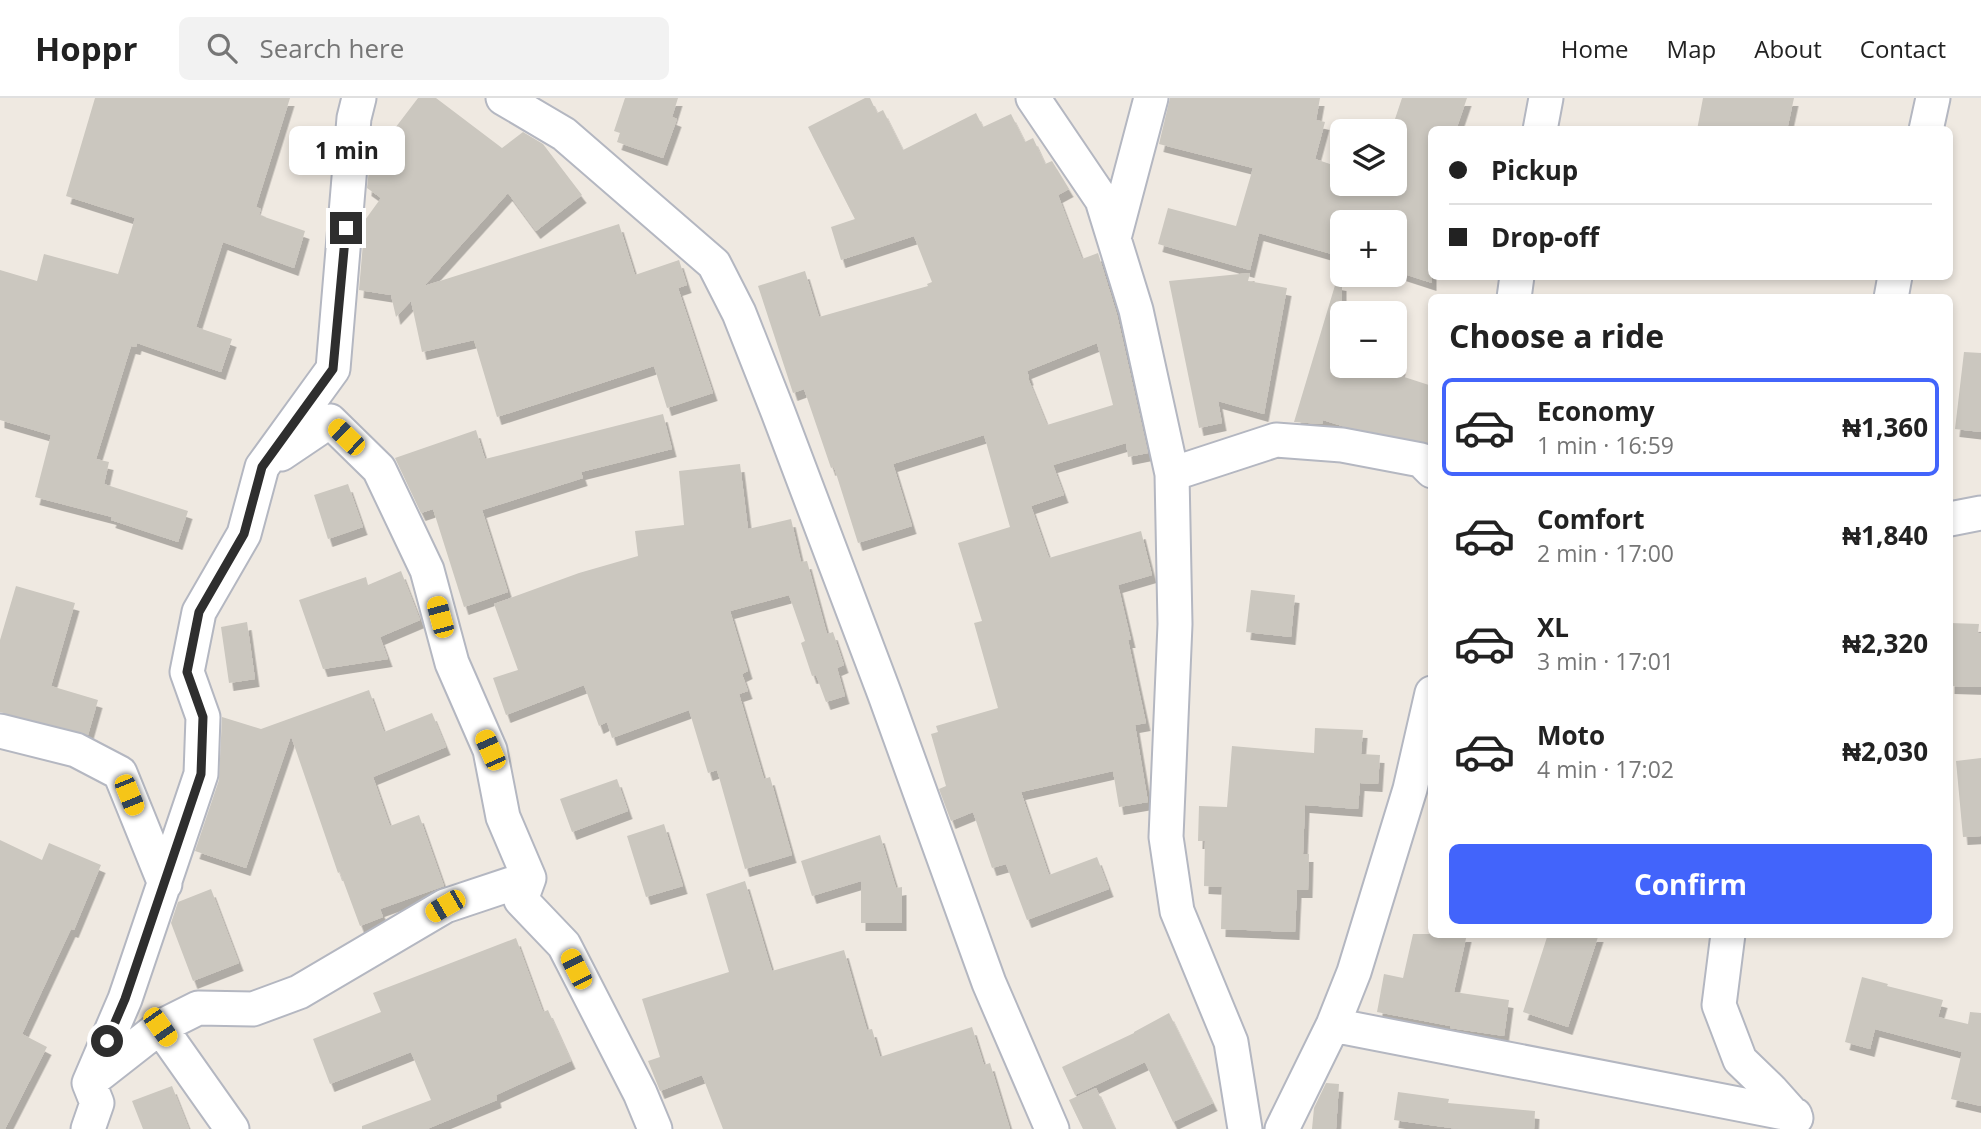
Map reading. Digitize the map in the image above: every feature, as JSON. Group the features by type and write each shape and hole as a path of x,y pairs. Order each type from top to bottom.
{"street":[{"path":"359,98 354,118 330,421 379,469 427,570 452,663 490,750 503,817 529,878 521,900 564,944 640,1093 655,1129"},
{"path":"503,98 564,134 714,264 739,313 768,387 885,695 989,982 1052,1129"},
{"path":"1033,98 1102,200 1136,310 1172,474 1175,624 1166,837 1177,911 1231,1042 1245,1129"},
{"path":"1114,238 1151,98"},
{"path":"1541,126 1546,98"},
{"path":"1927,126 1933,98"},
{"path":"88,1129 97,1103 89,1083 125,999 201,774 203,717 187,672 199,612 244,534 262,467 333,369"},
{"path":"262,467 330,421"},
{"path":"1172,474 1276,440 1342,445 1421,460 1428,467"},
{"path":"1953,518 1981,513"},
{"path":"1282,1129 1333,1025 1354,972 1410,789 1428,711"},
{"path":"0,731 76,750 120,773 165,884"},
{"path":"89,1083 160,1027 198,1008 253,1009 299,992 445,906 529,878"},
{"path":"1728,938 1720,1005 1740,1060 1797,1122"},
{"path":"1333,1025 1797,1122"},
{"path":"160,1027 232,1129"}],"building":[{"path":"95,98 290,98 256,207 261,209 259,215 305,231 294,268 223,242 196,327 232,339 221,372 137,343 136,347 131,346 96,459 109,462 104,484 188,511 178,542 111,520 112,517 35,497 51,435 0,420 0,270 37,281 44,254 118,274 135,218 66,196"},
{"path":"418,98 436,98 502,148 523,132 543,144 582,195 536,231 508,193 424,286 619,224 635,275 679,260 687,285 678,288 713,393 667,408 654,366 497,417 474,340 422,352 411,301 396,317 391,295 359,290 365,220 381,198 367,188 370,161"},
{"path":"625,98 678,98 672,117 677,119 663,158 617,142 620,133 614,131"},
{"path":"865,98 870,98 877,113 883,110 903,150 976,113 983,127 1011,114 1025,142 1033,138 1045,164 1052,161 1069,189 1058,195 1082,259 1098,253 1117,315 1148,453 1128,457 1126,443 1053,465 1064,495 1031,506 1049,558 1141,531 1152,575 1118,585 1146,723 1135,725 1148,802 1119,807 1113,771 1021,792 1049,875 1097,857 1109,889 1027,920 1006,864 992,868 973,812 951,821 939,789 946,786 931,734 938,732 936,726 998,708 974,623 982,621 958,543 1010,527 984,435 893,464 912,526 858,543 834,467 831,468 804,389 793,393 758,286 805,271 819,317 928,286 927,284 932,282 914,236 841,260 831,227 855,219 808,127","holes":["1097,343 1113,405 1047,425 1027,371"]},
{"path":"1170,98 1320,98 1316,120 1325,122 1315,159 1330,164 1330,196 1407,196 1407,119 1395,119 1402,98 1467,98 1457,126 1428,126 1428,280 1432,280 1432,283 1407,275 1407,210 1330,210 1330,254 1259,233 1250,270 1158,244 1168,208 1236,226 1253,168 1159,144"},
{"path":"1703,98 1794,98 1788,126 1698,126"},
{"path":"1250,273 1248,281 1287,288 1264,414 1218,401 1222,423 1199,428 1169,281"},
{"path":"1334,287 1342,287 1342,301 1330,301"},
{"path":"1330,302 1330,378 1407,378 1428,385 1428,443 1323,420 1322,424 1294,422"},
{"path":"1964,352 1981,353 1981,432 1955,429"},
{"path":"663,414 672,449 581,472 583,478 482,510 508,592 464,607 433,509 421,513 395,458 476,430 485,459"},
{"path":"740,464 748,529 791,519 801,562 807,561 827,634 833,632 844,665 837,668 845,696 826,702 816,675 812,676 801,643 805,641 789,595 730,611 748,671 742,674 748,691 739,694 764,779 770,777 792,855 745,869 717,770 708,773 689,710 612,738 607,722 599,726 584,685 506,715 493,678 518,670 494,604 579,573 638,556 635,531 684,525 679,471"},
{"path":"348,484 363,527 328,539 314,495"},
{"path":"401,571 420,620 380,637 388,659 323,669 299,600 366,577 368,585"},
{"path":"16,586 75,603 51,686 98,700 88,735 0,712 0,640"},
{"path":"1251,590 1295,595 1291,637 1246,632"},
{"path":"247,622 255,679 229,683 221,627"},
{"path":"1953,623 1979,624 1981,687 1953,686"},
{"path":"369,690 384,732 432,713 446,747 373,777 390,826 419,815 444,886 380,909 383,917 360,926 340,872 338,873 291,736 246,868 195,851 219,780 222,717 261,729"},
{"path":"1315,728 1363,730 1361,754 1380,755 1378,784 1360,783 1358,809 1305,805 1303,854 1309,854 1308,890 1297,890 1295,932 1221,929 1222,887 1204,886 1205,841 1198,841 1199,806 1227,807 1232,746 1314,753"},
{"path":"1981,758 1981,836 1963,837 1956,761"},
{"path":"617,779 628,811 572,832 560,799"},
{"path":"664,824 683,886 646,897 627,836"},
{"path":"880,835 896,888 902,887 902,923 861,923 861,881 812,896 801,861"},
{"path":"0,840 42,860 49,843 101,865 74,930 71,929 22,1034 47,1047 5,1129 0,1129"},
{"path":"745,881 772,971 844,950 867,1030 872,1029 880,1057 972,1027 984,1065 990,1063 1010,1129 723,1129 702,1075 660,1091 648,1061 660,1057 642,999 729,972 706,894"},
{"path":"211,889 239,963 193,981 171,923 178,902"},
{"path":"1413,934 1428,934 1428,938 1466,938 1454,992 1509,1000 1504,1036 1450,1028 1377,1012 1384,974 1403,978"},
{"path":"516,938 543,1012 548,1010 571,1061 496,1095 497,1100 427,1129 362,1129 362,1126 431,1100 411,1052 330,1084 313,1039 381,1012 373,993"},
{"path":"1547,938 1598,938 1568,1027 1523,1012"},
{"path":"1862,977 1943,1000 1938,1017 1968,1024 1970,1012 1981,1013 1981,1106 1951,1099 1962,1052 1875,1029 1870,1049 1845,1042"},
{"path":"1169,1013 1213,1103 1173,1122 1145,1062 1075,1095 1062,1067"},
{"path":"1326,1083 1339,1084 1336,1129 1312,1129 1314,1108"},
{"path":"172,1086 189,1129 143,1129 132,1101"},
{"path":"1096,1088 1115,1129 1083,1129 1069,1100"},
{"path":"1398,1092 1449,1099 1448,1103 1535,1111 1534,1129 1458,1129 1394,1120"}],"route":[{"path":"107,1041 125,999 201,774 203,717 187,672 199,612 244,534 262,467 333,369 346,228"}]}
